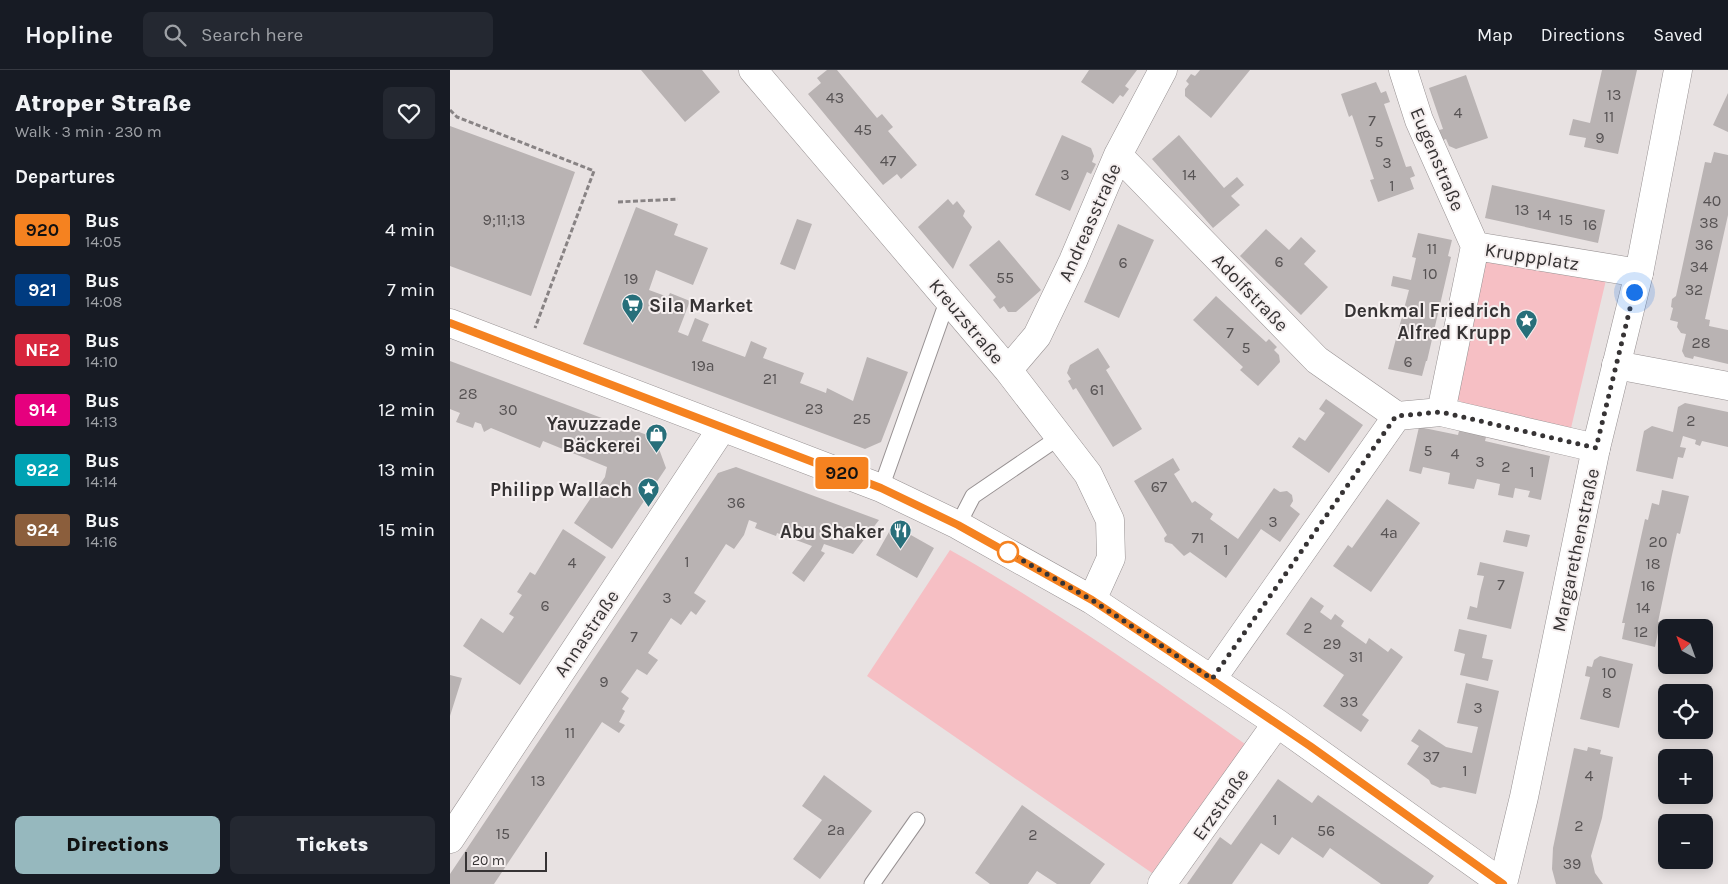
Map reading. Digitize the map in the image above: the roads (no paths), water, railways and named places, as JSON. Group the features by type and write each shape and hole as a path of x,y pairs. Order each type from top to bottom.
{"street":[{"name":"Kreuzstraße","path":"753,70 1008,370 1061,436 1088,474 1110,520 1111,558 1092,600"},
{"name":"Andreasstraße","path":"1008,370 1037,336 1073,261 1118,155 1163,70"},
{"name":"Eugenstraße","path":"1403,70 1420,120 1475,246"},
{"name":"Margarethenstraße","path":"1503,884 1524,797 1596,448 1638,273 1678,70"},
{"name":"Adolfstraße","path":"1118,155 1317,360 1396,416"},
{"name":"Kruppplatz","path":"1441,412 1475,246 1638,273"},
{"path":"450,323 881,488 958,525 1092,600 1212,679 1503,884"},
{"path":"1616,365 1728,386"},
{"path":"1212,679 1396,416 1441,412 1596,448"},
{"name":"Annastraße","path":"450,839 722,428"},
{"name":"Erzstraße","path":"1162,884 1277,723"}],"lane":[{"path":"881,488 948,299"},
{"path":"958,525 973,496 1061,436"},
{"path":"872,884 917,820"}],"place":[{"name":"Sila Market","path":"633,324"},
{"name":"Denkmal Friedrich Alfred Krupp","path":"1527,340"},
{"name":"Yavuzzade Bäckerei","path":"657,453"},
{"name":"Philipp Wallach","path":"648,508"},
{"name":"Abu Shaker","path":"900,550"}]}
